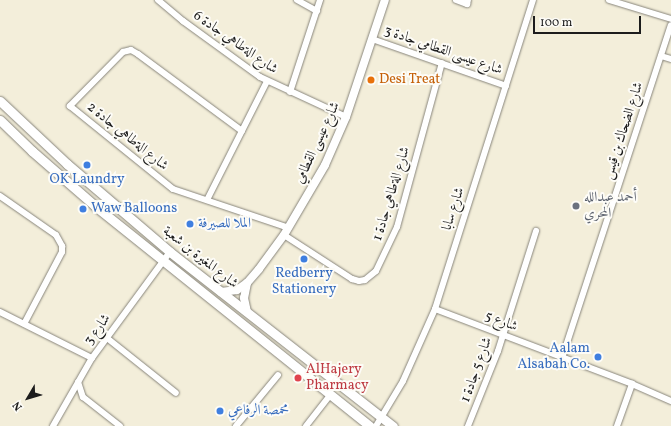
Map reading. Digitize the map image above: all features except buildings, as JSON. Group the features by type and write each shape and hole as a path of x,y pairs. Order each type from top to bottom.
{"main road":[{"name":"شارع المغيرة بن شعبة","path":"0,100 66,164 170,252 392,426"},
{"name":"شارع المغيرة بن شعبة","path":"0,120 32,151 95,206 370,426"}],"street":[{"name":"شارع الةطاهي جادة 6","path":"158,0 183,21 267,81 346,117"},
{"path":"297,0 317,11"},
{"path":"290,92 320,0"},
{"name":"شارع عيسى القطامي","path":"221,292 232,292 247,283 286,231 325,165 346,117 385,0"},
{"path":"456,0 467,4 468,0"},
{"name":"شارع سابا","path":"382,418 404,381 435,309 533,0"},
{"path":"609,0 671,19"},
{"name":"شارع الضحاك بن قيس","path":"562,358 671,24"},
{"name":"شارع عيسى القطامي جادة 3","path":"372,38 506,86"},
{"name":"شارع الةطاهي جادة 2","path":"242,131 131,50 123,52 70,106 168,186 286,231"},
{"path":"661,56 671,60"},
{"name":"شارع الةطاهي جادة 1","path":"286,231 352,279 359,281 365,280 376,271 397,227 442,63"},
{"path":"207,200 267,81"},
{"path":"0,196 56,236 62,246 62,252 24,324"},
{"name":"شارع 5 جادة 1","path":"468,426 489,376 536,231"},
{"name":"شارع 3","path":"53,426 92,358 170,252"},
{"path":"247,283 244,298 247,312"},
{"name":"شارع 5","path":"435,309 632,384 671,401"},
{"path":"0,312 92,358"},
{"path":"107,338 176,393"},
{"path":"236,426 278,375"},
{"path":"78,382 83,397 120,426"},
{"path":"617,426 632,384"},
{"path":"306,426 330,395"},
{"path":"376,426 382,418"},
{"path":"108,426 113,421"}],"place":[{"name":"Desi Treat","path":"371,80"},
{"name":"OK Laundry","path":"87,165"},
{"name":"أحمد عبدالله المحري","path":"576,206"},
{"name":"Waw Balloons","path":"83,209"},
{"name":"الملا للصيرفة","path":"190,224"},
{"name":"Redberry Stationery","path":"304,259"},
{"name":"Aalam Alsabah Co.","path":"598,357"},
{"name":"AlHajery Pharmacy","path":"298,378"},
{"name":"محمصة الرفاعي","path":"220,411"}]}
